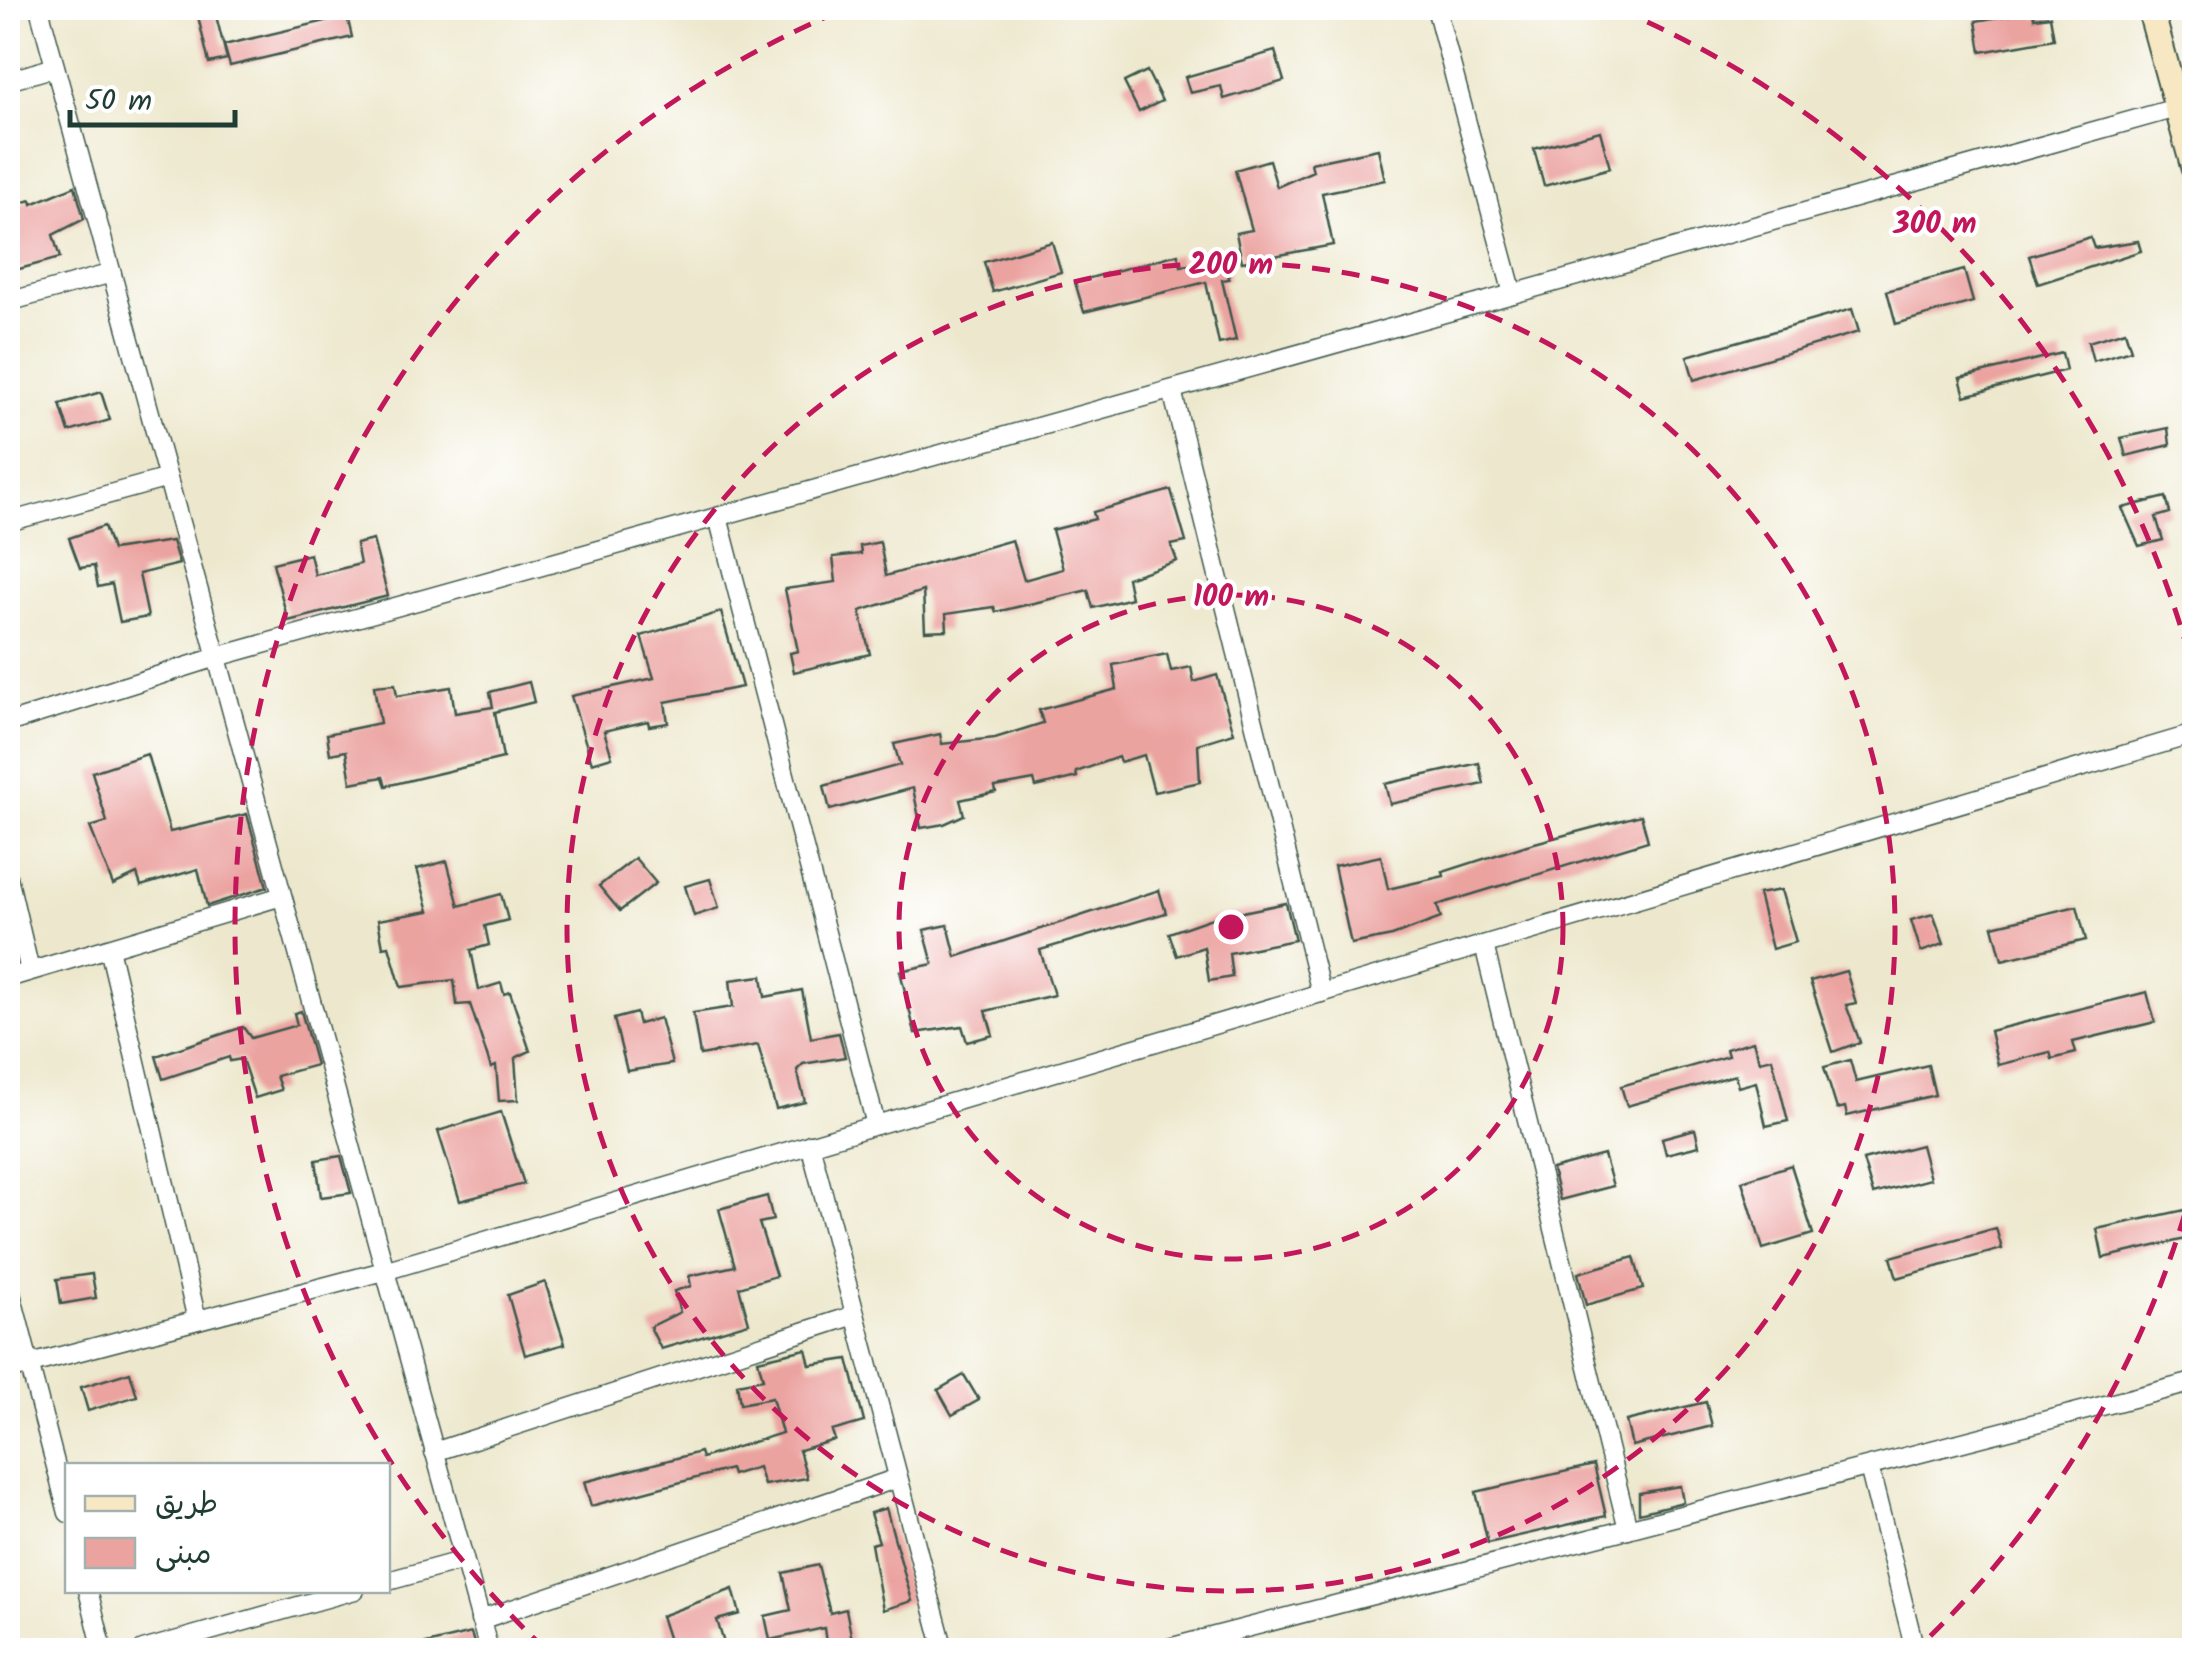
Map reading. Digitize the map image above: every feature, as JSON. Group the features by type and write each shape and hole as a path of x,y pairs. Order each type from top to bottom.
{"street":[{"path":"39,8 488,1650"},
{"path":"1436,8 1512,294"},
{"path":"2150,8 2186,106 2194,168"},
{"path":"8,81 56,67"},
{"path":"8,722 217,657 2186,106"},
{"path":"8,302 112,273"},
{"path":"1172,390 1321,993"},
{"path":"8,522 168,478"},
{"path":"718,516 876,1124"},
{"path":"8,1370 384,1270 2194,734"},
{"path":"8,877 30,972"},
{"path":"8,978 282,896"},
{"path":"1484,944 1628,1529"},
{"path":"109,948 197,1320"},
{"path":"810,1144 944,1650"},
{"path":"8,1282 65,1502"},
{"path":"434,1452 855,1315"},
{"path":"1161,1650 2194,1382"},
{"path":"1869,1467 1915,1650"},
{"path":"480,1620 898,1478"},
{"path":"390,1581 464,1560"},
{"path":"89,1593 103,1650"},
{"path":"143,1650 344,1593"}],"building":[{"path":"196,8 214,8 227,59 209,63"},
{"path":"2033,11 2034,18 2050,16 2054,39 1981,52 1976,21"},
{"path":"347,16 352,37 230,66 224,45"},
{"path":"1275,51 1284,81 1224,99 1221,86 1190,93 1185,77"},
{"path":"1147,71 1162,101 1139,112 1124,82"},
{"path":"1600,131 1610,168 1544,186 1534,149"},
{"path":"1378,149 1385,180 1322,193 1333,245 1242,262 1236,233 1252,230 1235,170 1269,160 1277,187 1313,171 1311,163"},
{"path":"75,186 84,219 53,235 60,258 8,272 8,207 31,200 32,204"},
{"path":"2090,237 2094,248 2138,241 2141,251 2038,284 2029,256"},
{"path":"1052,242 1061,272 993,292 984,262"},
{"path":"1178,254 1181,266 1226,260 1229,279 1222,280 1236,340 1219,344 1206,282 1084,312 1075,282"},
{"path":"1964,270 1973,302 1896,324 1887,291"},
{"path":"1852,309 1859,332 1694,380 1687,356"},
{"path":"2125,331 2131,350 2093,361 2088,342"},
{"path":"2062,353 2066,370 1965,396 1960,378"},
{"path":"101,392 110,420 69,432 60,404"},
{"path":"2168,428 2170,445 2126,456 2121,438"},
{"path":"1171,490 1186,542 1171,545 1177,561 1127,578 1131,598 1093,608 1088,590 996,612 994,607 946,614 947,630 925,631 923,591 860,611 870,654 794,672 790,653 798,651 785,589 836,582 833,557 861,554 860,546 880,542 886,576 1012,540 1024,580 1063,569 1052,530 1095,519 1093,512"},
{"path":"2166,497 2170,513 2156,517 2163,540 2139,546 2122,508"},
{"path":"104,526 112,550 172,541 179,564 139,574 148,617 120,622 112,584 98,587 94,566 80,568 69,538"},
{"path":"373,540 388,596 288,621 273,563 310,554 315,575 360,564 356,544"},
{"path":"721,612 742,687 665,702 668,723 649,726 648,721 604,731 612,757 592,763 571,696 654,678 641,636"},
{"path":"1167,654 1171,671 1191,667 1194,682 1217,675 1234,733 1198,744 1200,782 1154,792 1144,755 1120,762 1118,757 1076,772 1077,777 1036,787 1034,780 995,787 996,792 960,800 964,815 944,824 921,828 913,788 830,810 824,786 900,765 894,744 940,734 942,744 995,738 1043,723 1039,710 1117,689 1113,665"},
{"path":"529,682 534,702 495,712 503,758 386,786 383,777 351,783 346,751 330,754 327,734 380,723 374,686 395,684 397,696 451,687 455,713 493,707 490,692"},
{"path":"147,754 170,832 247,814 267,887 207,906 198,869 141,886 137,874 113,885 90,827 107,822 92,772"},
{"path":"1479,763 1484,784 1390,804 1385,784"},
{"path":"1641,815 1648,841 1437,905 1441,918 1392,936 1351,944 1334,866 1381,856 1388,889 1444,876 1443,872 1527,845"},
{"path":"635,858 656,883 620,911 599,886"},
{"path":"447,861 459,906 501,894 508,920 485,926 489,945 471,950 479,990 501,983 504,994 510,992 530,1051 515,1058 518,1100 499,1101 496,1066 491,1068 470,1004 457,1005 454,980 401,987 389,946 383,947 378,920 429,911 417,869"},
{"path":"710,879 719,908 694,916 685,886"},
{"path":"1159,890 1166,913 1040,950 1054,995 986,1011 993,1035 967,1042 962,1026 915,1033 900,971 933,964 924,930 948,925 956,957"},
{"path":"1781,890 1796,942 1772,949 1758,894"},
{"path":"1286,903 1295,940 1229,953 1232,977 1209,981 1204,947 1177,956 1169,933 1209,919"},
{"path":"2077,906 2086,940 2002,960 1993,926"},
{"path":"1933,914 1944,944 1921,952 1911,920"},
{"path":"1846,971 1856,1003 1846,1005 1860,1042 1833,1052 1810,981"},
{"path":"762,976 765,997 802,990 811,1038 839,1033 845,1057 803,1064 797,1070 805,1102 776,1109 758,1045 700,1055 693,1013 733,1007 730,980"},
{"path":"2147,992 2155,1022 2073,1042 2076,1053 2052,1059 2050,1052 1998,1065 1990,1031"},
{"path":"301,1011 316,1065 276,1076 281,1090 255,1098 242,1059 230,1061 229,1057 163,1079 156,1056 243,1027 251,1038 297,1025 294,1013"},
{"path":"636,1013 639,1024 660,1018 672,1064 627,1071 614,1019"},
{"path":"1753,1041 1760,1061 1772,1058 1788,1121 1766,1126 1756,1082 1738,1087 1735,1075 1627,1106 1621,1086 1728,1056 1726,1049"},
{"path":"1850,1060 1856,1082 1928,1065 1935,1095 1847,1116 1845,1107 1837,1109 1824,1067"},
{"path":"501,1112 524,1184 460,1201 438,1131"},
{"path":"1695,1129 1699,1146 1666,1154 1662,1138"},
{"path":"1921,1145 1930,1179 1873,1194 1863,1160"},
{"path":"1604,1155 1613,1186 1560,1200 1552,1169"},
{"path":"341,1156 351,1193 321,1197 316,1160"},
{"path":"1791,1165 1813,1234 1763,1249 1742,1181"},
{"path":"767,1196 773,1220 759,1223 776,1276 739,1287 749,1323 661,1349 650,1327 680,1312 674,1291 691,1286 689,1276 735,1266 719,1209"},
{"path":"2194,1208 2194,1237 2103,1258 2097,1229"},
{"path":"1996,1228 2002,1249 1897,1278 1891,1257"},
{"path":"1634,1257 1643,1289 1586,1305 1578,1273"},
{"path":"92,1274 96,1298 61,1304 57,1279"},
{"path":"545,1282 565,1344 525,1355 508,1295"},
{"path":"806,1349 810,1365 848,1359 864,1422 832,1431 835,1440 799,1450 807,1478 764,1485 758,1467 732,1475 730,1469 591,1506 584,1482 700,1452 702,1458 782,1433 772,1398 740,1404 737,1384 763,1379 758,1360"},
{"path":"130,1372 137,1396 88,1411 81,1387"},
{"path":"964,1375 979,1400 952,1415 938,1390"},
{"path":"1706,1402 1712,1426 1632,1446 1626,1421"},
{"path":"1594,1465 1606,1516 1488,1543 1476,1492"},
{"path":"1680,1486 1683,1502 1639,1513 1639,1493"},
{"path":"886,1508 912,1601 883,1610 871,1544 879,1542 870,1513"},
{"path":"818,1565 830,1613 846,1609 854,1650 827,1650 824,1628 770,1640 765,1616 791,1610 783,1573"},
{"path":"733,1589 740,1614 717,1620 726,1650 672,1650 661,1616"},
{"path":"471,1633 476,1650 418,1650 418,1646"}]}
